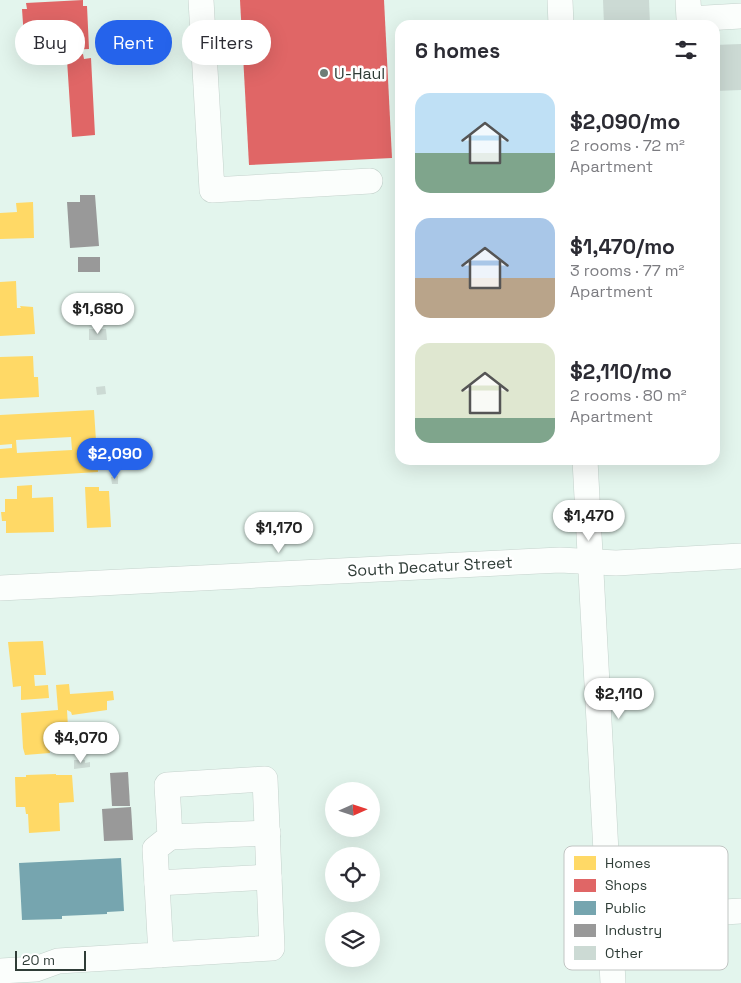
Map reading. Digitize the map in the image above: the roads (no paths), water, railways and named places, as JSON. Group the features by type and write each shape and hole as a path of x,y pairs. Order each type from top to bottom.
{"street":[{"path":"201,0 212,190 370,181"},
{"path":"560,0 561,20"},
{"path":"688,0 689,19 741,16"},
{"path":"585,465 606,846"},
{"name":"South Decatur Street","path":"0,588 560,560 616,563 741,556"},
{"path":"0,971 36,969 58,961 272,948 265,779 167,785 170,837"},
{"path":"162,955 155,849 170,837 268,833"},
{"path":"157,884 269,877"},
{"path":"728,912 741,911"},
{"path":"612,970 613,983"}],"place":[{"name":"U-Haul","path":"324,73"}]}
